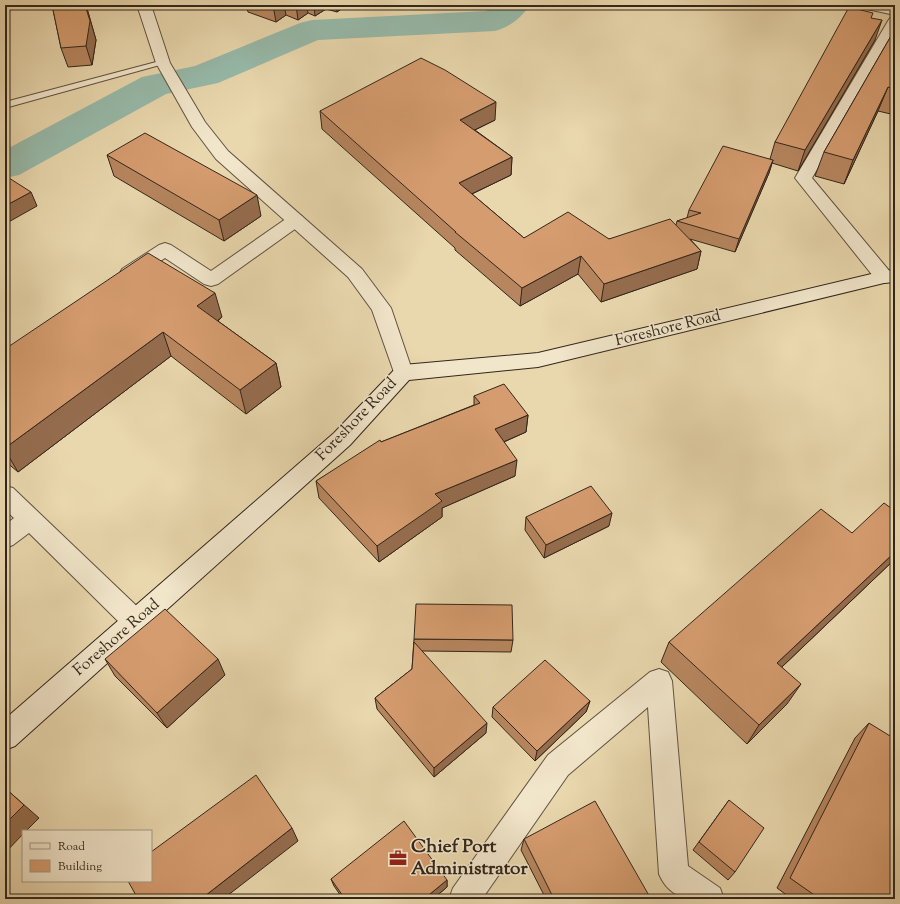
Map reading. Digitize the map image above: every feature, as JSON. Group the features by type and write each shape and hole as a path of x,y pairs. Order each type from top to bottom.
{"street":[{"path":"144,5 165,67 198,124 222,155 355,273 381,308 403,373"},
{"path":"867,5 895,11"},
{"path":"890,276 803,178 895,21"},
{"path":"114,283 165,249 211,280 296,220"},
{"name":"Foreshore Road","path":"5,737 342,439 403,373 538,360 890,276"},
{"path":"5,495 135,621"},
{"path":"5,538 30,519"},
{"path":"464,899 558,765 659,681 674,874 708,899"}],"lane":[{"path":"5,106 165,67"}],"building":[{"path":"52,5 85,5 90,21 86,46 61,48"},
{"path":"849,7 873,13 871,18 882,20 805,150 775,142"},
{"path":"895,29 895,89 888,87 853,160 824,152"},
{"path":"421,58 445,70 496,102 460,120 512,157 459,183 524,238 568,212 609,239 670,219 701,251 604,284 581,256 522,288 455,232 320,111"},
{"path":"145,133 257,195 219,220 107,155"},
{"path":"723,146 773,160 739,239 677,221 701,213 689,210"},
{"path":"9,178 31,192 5,206 5,180"},
{"path":"148,253 215,293 197,306 276,363 240,390 163,332 5,448 5,349"},
{"path":"504,384 528,415 495,429 517,460 435,494 442,501 377,546 316,481 380,440 381,442 480,403 474,396"},
{"path":"591,486 612,513 546,545 526,517"},
{"path":"884,503 895,511 895,552 777,663 801,684 759,725 669,642 821,509 852,533"},
{"path":"416,604 512,605 513,640 414,639"},
{"path":"165,609 218,659 157,713 105,659"},
{"path":"414,642 487,723 434,768 375,698 412,669"},
{"path":"545,660 590,701 537,751 493,707"},
{"path":"869,723 895,739 895,899 820,899 790,878"},
{"path":"256,775 292,828 201,899 138,899 129,882 152,882 152,851"},
{"path":"5,788 24,805 5,824"},
{"path":"729,800 764,828 735,872 699,842"},
{"path":"595,801 651,899 554,899 524,839"},
{"name":"Chief Port Administrator","path":"404,821 447,880 424,899 345,899 331,879"}],"waterway":[{"path":"5,166 155,85 205,75 312,30 495,21 513,5"}],"place":[{"name":"Chief Port Administrator","path":"398,858"}]}
